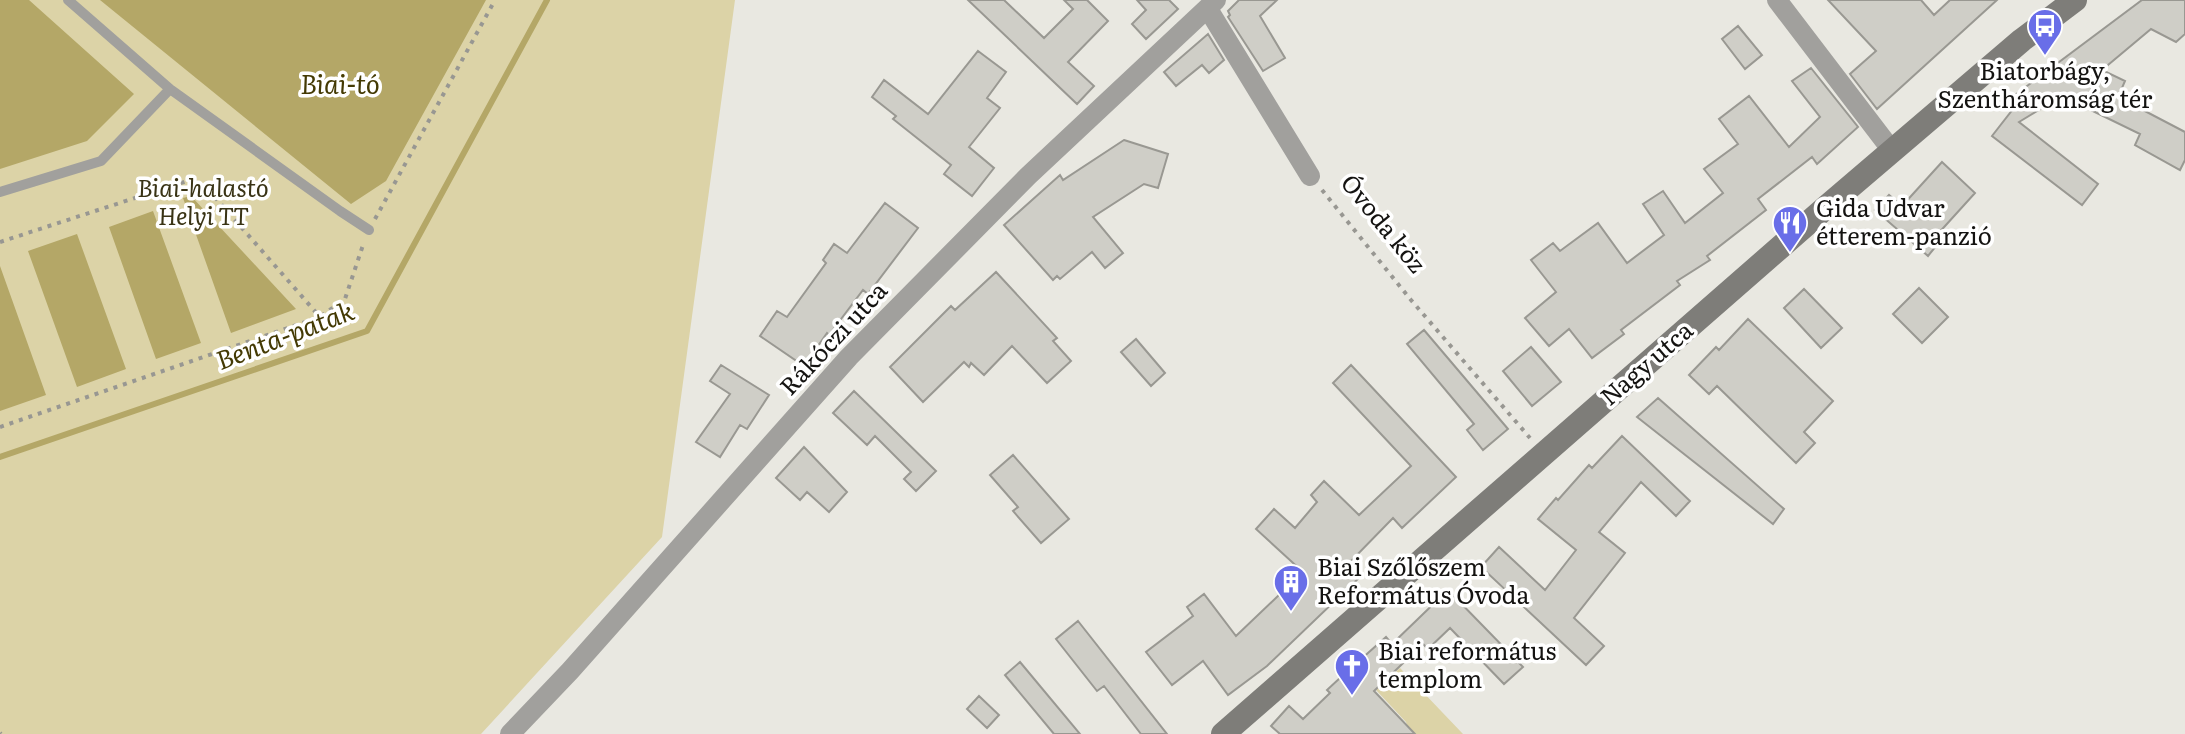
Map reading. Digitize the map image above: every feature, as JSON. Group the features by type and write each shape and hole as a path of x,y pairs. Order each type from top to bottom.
{"main road":[{"name":"Nagy utca","path":"1223,734 1824,209 2022,40 2075,0"}],"street":[{"path":"1777,0 1893,152"},
{"name":"Óvoda köz","path":"1212,4 1310,176"},
{"name":"Rákóczi utca","path":"510,734 570,671 849,357 1028,176 1212,4"}],"lane":[{"path":"68,0 170,89 369,230"},
{"path":"0,192 101,161 170,89"}],"path":[{"path":"0,427 320,317 345,299 369,230 495,0"},
{"name":"Óvoda köz","path":"1310,176 1411,300 1544,454"},
{"path":"0,242 187,181 206,187 320,317"}],"green space":[{"name":"Biai-halastó Helyi TT","path":"0,0 735,0 662,537 481,734 0,734"},
{"path":"1400,668 1463,734 1409,734 1406,722 1376,690"}],"water":[{"path":"0,0 29,0 134,94 87,141 0,169"},
{"name":"Biai-tó","path":"100,0 486,0 386,181 351,204"},
{"path":"191,196 296,309 231,333 183,198"},
{"path":"153,211 201,343 156,359 109,227"},
{"path":"77,234 126,369 77,387 28,251"},
{"path":"0,266 46,395 0,411"}],"building":[{"path":"968,0 1004,0 1044,38 1073,9 1064,0 1087,0 1108,21 1068,62 1094,86 1077,104"},
{"path":"1137,0 1169,0 1178,9 1146,39 1132,24 1146,10"},
{"path":"1239,0 1277,0 1260,16 1285,58 1263,71 1228,17 1228,11"},
{"path":"1828,0 1921,0 1934,15 1950,0 1997,0 1877,109 1850,74 1876,51"},
{"path":"2142,0 2185,0 2185,34 2176,42 2151,29 2102,70 2125,81 2118,97 2185,132 2185,160 2180,170 2135,145 2140,134 2062,96 2019,122 2098,184 2082,205 1992,136 2020,100 2015,95"},
{"path":"1738,26 1762,55 1745,69 1722,39"},
{"path":"1208,34 1224,60 1209,73 1202,65 1176,86 1164,72"},
{"path":"978,51 1006,72 987,98 1000,108 969,147 994,168 972,196 944,174 951,165 893,119 896,116 872,97 884,80 928,114"},
{"path":"1811,68 1858,127 1817,164 1812,157 1758,199 1766,210 1707,256 1710,260 1677,281 1680,285 1621,330 1624,334 1592,358 1569,329 1549,346 1525,318 1556,292 1531,260 1553,243 1560,251 1598,223 1627,263 1664,235 1643,204 1663,191 1685,223 1723,193 1704,169 1738,144 1719,119 1749,96 1789,147 1820,117 1792,81"},
{"path":"1124,140 1168,154 1158,188 1144,184 1093,217 1123,253 1105,268 1092,252 1060,279 1057,276 1053,280 1004,225 1060,175 1063,180"},
{"path":"1942,162 1975,193 1936,236 1941,240 1928,256 1875,210 1889,195 1902,206"},
{"path":"885,203 918,228 868,294 863,290 804,366 760,336 777,311 787,317 826,263 823,260 834,244 847,253"},
{"path":"996,272 1057,338 1053,341 1071,361 1047,383 1012,346 984,375 971,363 969,367 964,362 923,402 890,367 951,306 955,310"},
{"path":"1919,288 1948,317 1922,343 1893,314"},
{"path":"1804,289 1842,328 1821,348 1784,308"},
{"path":"1748,319 1833,401 1804,432 1815,443 1796,463 1717,386 1709,394 1689,375 1716,347 1719,350"},
{"path":"1424,330 1508,429 1483,450 1467,430 1474,424 1407,344"},
{"path":"1136,339 1165,373 1151,386 1121,352"},
{"path":"1531,347 1561,382 1532,406 1503,371"},
{"path":"721,365 769,395 747,429 740,425 720,457 696,442 730,394 710,381"},
{"path":"1351,365 1456,477 1402,528 1393,518 1350,562 1362,575 1267,666 1228,695 1203,661 1172,685 1146,652 1193,616 1187,607 1204,594 1236,636 1303,572 1256,529 1274,509 1295,528 1317,502 1311,495 1324,481 1359,515 1411,466 1333,383"},
{"path":"854,391 936,471 916,491 904,479 911,472 875,436 867,445 833,413"},
{"path":"1658,398 1784,509 1773,524 1637,417"},
{"path":"1622,436 1690,501 1676,516 1641,482 1599,532 1625,553 1574,618 1604,646 1586,665 1481,567 1499,547 1545,590 1576,550 1538,519 1589,465 1592,468"},
{"path":"804,447 847,492 829,512 807,492 800,500 776,478"},
{"path":"1013,455 1069,519 1041,543 1013,511 1018,507 990,475"},
{"path":"1448,590 1523,667 1504,684 1450,628 1428,649 1423,644 1374,691 1415,734 1280,734 1271,726 1289,706 1303,719 1330,693 1327,690 1341,677 1386,637 1392,644"},
{"path":"1078,621 1167,734 1141,734 1104,686 1097,691 1056,639"},
{"path":"1020,662 1080,734 1054,734 1005,675"},
{"path":"979,696 999,715 987,728 967,709"}],"waterway":[{"name":"Benta-patak","path":"0,457 367,331 547,0"}],"place":[{"name":"Biatorbágy, Szentháromság tér","path":"2045,57"},
{"name":"Gida Udvar étterem-panzió","path":"1790,254"},
{"name":"Biai Szőlőszem Református Óvoda","path":"1291,613"},
{"name":"Biai református templom","path":"1352,697"}]}
